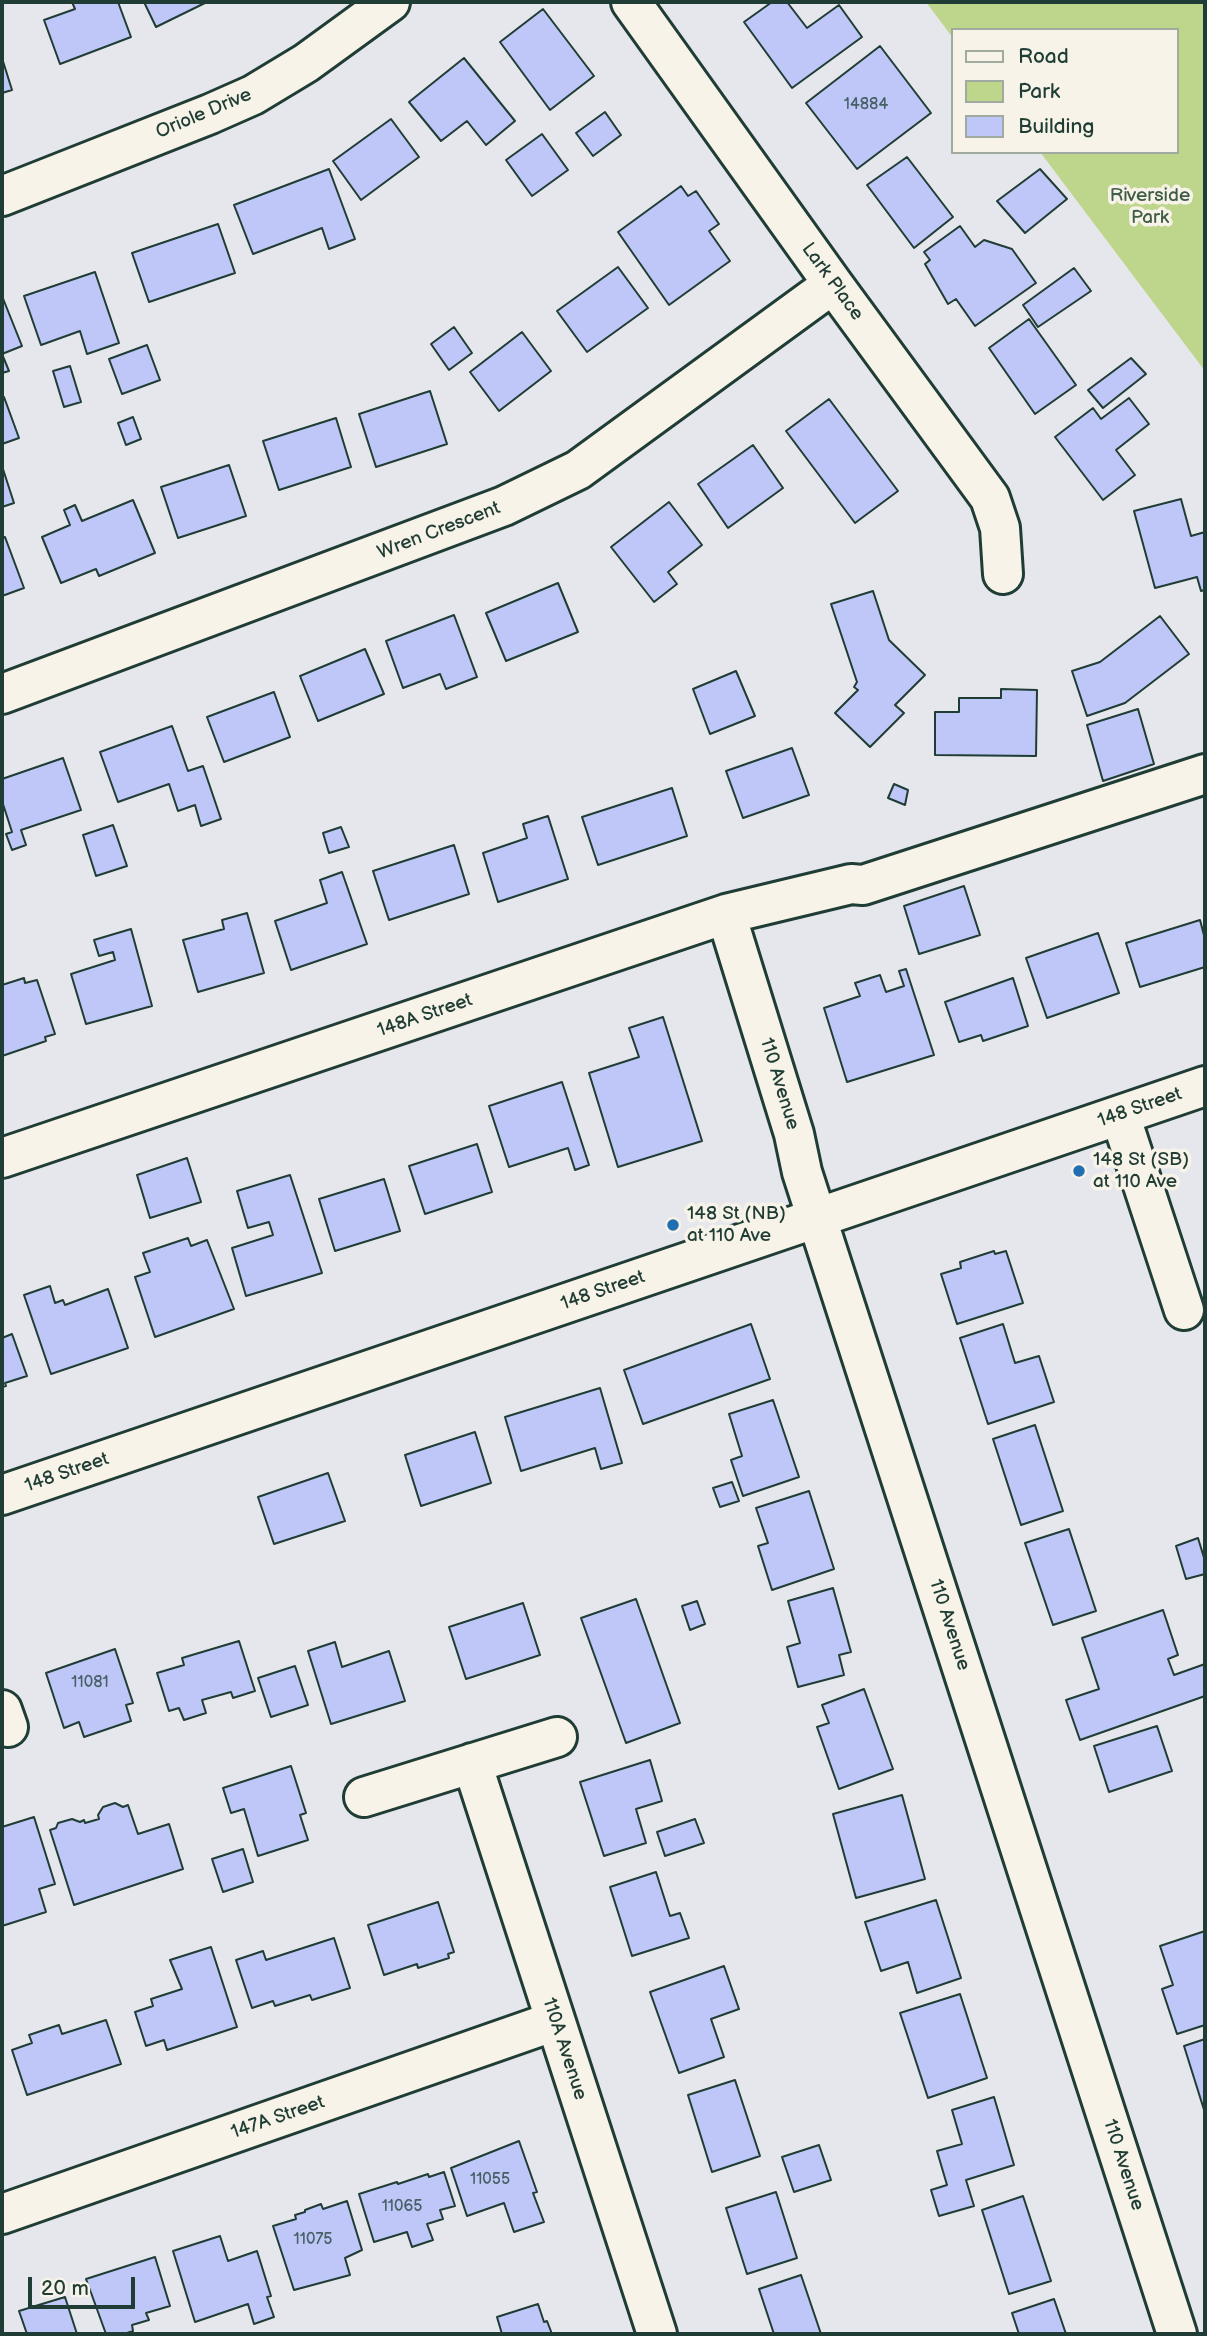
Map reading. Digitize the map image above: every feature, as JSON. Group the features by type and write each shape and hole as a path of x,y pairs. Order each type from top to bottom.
{"street":[{"name":"Oriole Drive","path":"2,196 253,94 306,62 390,2"},
{"name":"Lark Place","path":"631,2 990,498 1000,528 1003,574"},
{"name":"Wren Crescent","path":"2,694 533,494 578,470 833,284"},
{"name":"148A Street","path":"2,1158 726,914 851,884 863,886 1205,774"},
{"name":"110 Avenue","path":"726,914 794,1134 802,1172 1177,2334"},
{"name":"148 Street","path":"2,1495 1205,1086"},
{"path":"1120,1115 1184,1310"},
{"path":"364,1797 557,1737"},
{"name":"110A Avenue","path":"472,1763 657,2334"},
{"name":"147A Street","path":"2,2214 555,2021"}],"green space":[{"name":"Riverside Park","path":"926,2 1205,2 1205,371 1042,154 1179,154 1179,28 951,28 951,35"}],"building":[{"path":"72,2 118,2 131,37 60,64 44,20 75,9"},
{"path":"144,2 207,2 156,27"},
{"path":"772,2 787,2 807,28 839,5 862,37 792,88 744,22"},
{"path":"543,9 594,76 550,110 500,42"},
{"path":"880,46 931,113 857,169 806,103"},
{"path":"2,58 12,90 2,93"},
{"path":"464,58 515,121 486,145 467,121 441,141 409,102"},
{"path":"605,112 621,135 593,156 576,133"},
{"path":"391,119 419,157 361,200 333,161"},
{"path":"542,134 568,170 532,196 506,160"},
{"path":"907,157 953,217 914,248 867,185"},
{"path":"329,169 355,239 329,249 322,228 253,254 234,205"},
{"path":"1040,169 1067,199 1025,233 997,201"},
{"path":"681,186 688,196 696,191 719,224 709,231 730,261 669,305 618,232"},
{"path":"218,224 235,273 149,302 132,253"},
{"path":"960,226 975,247 984,240 1012,249 1036,283 975,326 956,299 948,304 925,264 930,260 924,252"},
{"path":"618,267 648,308 587,352 557,311"},
{"path":"1074,268 1091,291 1038,327 1023,305"},
{"path":"95,272 119,343 87,354 80,331 41,345 24,296"},
{"path":"2,296 22,346 2,354"},
{"path":"1029,319 1076,385 1035,414 989,348"},
{"path":"454,327 472,353 449,370 431,344"},
{"path":"522,332 551,371 499,411 470,372"},
{"path":"147,345 160,380 122,394 109,359"},
{"path":"2,354 9,371 2,373"},
{"path":"1131,358 1146,374 1103,408 1088,390"},
{"path":"70,366 81,402 64,407 53,371"},
{"path":"430,391 447,444 376,467 359,414"},
{"path":"4,397 19,438 2,444 2,398"},
{"path":"1129,398 1149,424 1116,450 1135,475 1103,500 1055,437 1093,408 1101,419"},
{"path":"829,399 898,491 855,523 786,431"},
{"path":"133,417 141,439 126,445 118,423"},
{"path":"336,418 351,467 279,490 263,441"},
{"path":"753,445 783,488 728,528 698,484"},
{"path":"229,465 246,516 178,538 161,487"},
{"path":"2,466 14,503 2,507"},
{"path":"1181,499 1191,536 1205,532 1205,590 1201,591 1197,577 1155,588 1134,511"},
{"path":"133,500 155,553 99,576 96,569 61,583 42,537 70,525 64,510 75,505 82,521"},
{"path":"669,502 702,545 668,572 677,584 654,602 611,547"},
{"path":"5,537 24,588 2,596 2,538"},
{"path":"558,583 578,632 506,661 486,613"},
{"path":"873,591 889,640 925,675 895,705 904,713 870,747 835,713 858,690 854,687 857,682 831,604"},
{"path":"454,615 477,677 446,689 440,674 403,688 386,641"},
{"path":"1160,616 1189,654 1125,703 1087,716 1072,671 1100,662"},
{"path":"365,649 384,694 318,721 300,676"},
{"path":"736,671 755,716 710,734 693,689"},
{"path":"1001,689 1037,690 1036,756 935,755 935,712 959,712 959,698 1001,698"},
{"path":"274,692 290,737 224,762 207,717"},
{"path":"1138,709 1154,764 1103,781 1087,725"},
{"path":"172,726 188,771 203,766 221,819 201,826 195,805 178,811 169,784 118,802 100,752"},
{"path":"792,748 809,795 743,818 726,771"},
{"path":"63,758 81,810 21,830 26,845 12,850 6,834 12,832 2,801 2,779"},
{"path":"894,784 908,790 905,805 888,798"},
{"path":"672,788 687,836 598,865 582,817"},
{"path":"548,816 568,879 498,902 483,853 527,838 523,824"},
{"path":"113,825 127,866 96,876 83,835"},
{"path":"341,827 349,847 329,853 323,833"},
{"path":"454,845 469,894 389,920 373,871"},
{"path":"342,872 367,944 291,970 275,921 327,903 320,880"},
{"path":"964,886 980,935 919,954 904,906"},
{"path":"247,913 264,973 198,992 183,940 224,929 222,920"},
{"path":"1200,920 1205,939 1205,967 1140,987 1126,943"},
{"path":"131,929 152,1006 86,1024 71,974 115,960 113,952 99,956 94,940"},
{"path":"1098,933 1119,993 1047,1018 1026,958"},
{"path":"906,969 934,1055 847,1082 824,1008 860,996 855,983 880,975 886,992 904,986 899,971"},
{"path":"24,978 25,983 37,980 55,1034 45,1037 46,1041 2,1056 2,985"},
{"path":"1013,978 1028,1026 983,1041 981,1035 959,1042 945,1002"},
{"path":"663,1017 702,1141 618,1167 589,1073 639,1057 629,1028"},
{"path":"562,1082 589,1165 575,1170 568,1148 509,1167 489,1106"},
{"path":"477,1144 492,1192 425,1214 409,1166"},
{"path":"187,1158 201,1202 150,1218 137,1175"},
{"path":"290,1175 322,1273 246,1296 232,1248 273,1235 269,1222 248,1228 237,1191"},
{"path":"384,1179 400,1231 335,1251 319,1199"},
{"path":"188,1238 191,1246 207,1240 234,1309 155,1337 135,1277 150,1272 143,1253"},
{"path":"994,1251 995,1254 1006,1251 1023,1303 957,1324 941,1274 961,1268 960,1262"},
{"path":"50,1286 55,1303 63,1300 65,1305 108,1289 128,1348 51,1374 24,1295"},
{"path":"751,1324 770,1379 643,1424 624,1370"},
{"path":"1003,1324 1015,1363 1039,1356 1054,1402 988,1424 960,1338"},
{"path":"12,1334 27,1376 5,1383 6,1386 2,1387 2,1338"},
{"path":"600,1388 622,1463 601,1469 595,1448 521,1471 505,1417"},
{"path":"773,1400 799,1477 743,1496 731,1460 742,1456 729,1414"},
{"path":"1035,1425 1063,1511 1021,1525 993,1439"},
{"path":"475,1432 491,1483 421,1506 405,1455"},
{"path":"328,1473 345,1521 274,1544 258,1497"},
{"path":"732,1482 739,1501 720,1507 713,1488"},
{"path":"809,1491 834,1569 772,1590 758,1546 768,1543 756,1508"},
{"path":"1069,1529 1096,1611 1053,1625 1025,1543"},
{"path":"1198,1538 1205,1561 1205,1574 1186,1579 1176,1546"},
{"path":"833,1588 851,1652 839,1655 844,1675 798,1687 787,1647 800,1643 788,1601"},
{"path":"636,1599 680,1723 626,1743 581,1618"},
{"path":"697,1601 705,1624 690,1630 682,1606"},
{"path":"523,1603 540,1655 466,1679 449,1627"},
{"path":"1163,1610 1178,1655 1168,1659 1174,1675 1205,1664 1205,1696 1080,1740 1066,1700 1099,1689 1082,1638"},
{"path":"239,1641 255,1691 233,1698 231,1692 202,1700 206,1713 184,1720 179,1708 169,1711 157,1673 184,1665 182,1658"},
{"path":"335,1642 342,1667 389,1651 405,1701 331,1724 308,1651"},
{"path":"115,1649 133,1703 126,1705 131,1721 84,1737 79,1722 64,1728 46,1673"},
{"path":"295,1666 308,1705 271,1717 258,1678"},
{"path":"864,1689 893,1769 839,1789 817,1727 829,1723 822,1705"},
{"path":"1157,1726 1172,1771 1109,1792 1094,1746"},
{"path":"650,1760 662,1801 636,1809 646,1843 604,1856 580,1782"},
{"path":"291,1766 306,1813 300,1815 308,1840 258,1856 244,1809 231,1813 223,1788"},
{"path":"902,1795 925,1879 856,1898 833,1814"},
{"path":"115,1803 123,1807 128,1805 138,1834 169,1824 183,1869 74,1905 50,1830 56,1828 58,1823 72,1819 80,1822 84,1820 85,1823 99,1819 98,1815 103,1807"},
{"path":"34,1817 55,1884 39,1889 46,1912 2,1926 2,1827"},
{"path":"695,1819 704,1843 665,1856 657,1832"},
{"path":"243,1849 253,1882 223,1892 212,1859"},
{"path":"656,1872 670,1916 680,1913 689,1938 632,1956 610,1887"},
{"path":"936,1900 961,1978 917,1993 908,1962 881,1971 865,1922"},
{"path":"438,1902 454,1952 448,1954 449,1958 418,1968 417,1964 384,1975 368,1925"},
{"path":"1205,1931 1205,2025 1177,2034 1162,1989 1173,1985 1160,1946"},
{"path":"334,1938 350,1988 312,2000 310,1995 275,2006 273,2001 252,2008 236,1960 263,1951 266,1960"},
{"path":"211,1947 237,2027 167,2050 164,2040 146,2046 135,2012 153,2006 151,1999 182,1989 170,1960"},
{"path":"724,1966 739,2009 711,2019 724,2057 679,2073 650,1992"},
{"path":"960,1994 987,2078 928,2098 900,2013"},
{"path":"106,2020 121,2064 27,2095 12,2050 32,2043 29,2035 59,2025 62,2034"},
{"path":"1205,2039 1205,2113 1184,2046"},
{"path":"735,2080 760,2156 712,2172 688,2095"},
{"path":"994,2097 1014,2165 966,2180 974,2206 939,2216 931,2190 947,2185 937,2151 962,2144 952,2110"},
{"path":"519,2141 537,2192 533,2193 544,2222 514,2232 504,2203 467,2216 451,2168"},
{"path":"819,2145 831,2180 794,2192 782,2157"},
{"path":"444,2172 455,2206 440,2210 443,2219 427,2224 433,2240 412,2247 407,2232 374,2242 359,2194"},
{"path":"776,2192 797,2258 747,2274 726,2208"},
{"path":"1023,2196 1051,2281 1009,2294 982,2210"},
{"path":"347,2201 362,2250 345,2258 350,2275 294,2290 273,2226 296,2219 295,2215 321,2204 323,2209"},
{"path":"220,2236 228,2261 257,2251 271,2296 267,2297 274,2317 254,2324 248,2304 195,2322 173,2251"},
{"path":"155,2257 170,2306 146,2313 149,2320 132,2325 133,2331 106,2334 86,2279"},
{"path":"801,2275 821,2334 774,2334 759,2289"},
{"path":"65,2297 77,2334 27,2334 19,2311"},
{"path":"1054,2299 1066,2334 1019,2334 1012,2313"},
{"path":"538,2304 544,2322 547,2321 552,2334 502,2334 497,2317"}],"place":[{"name":"148 St (SB) at 110 Ave","path":"1079,1171"},
{"name":"148 St (NB) at 110 Ave","path":"673,1225"}]}
